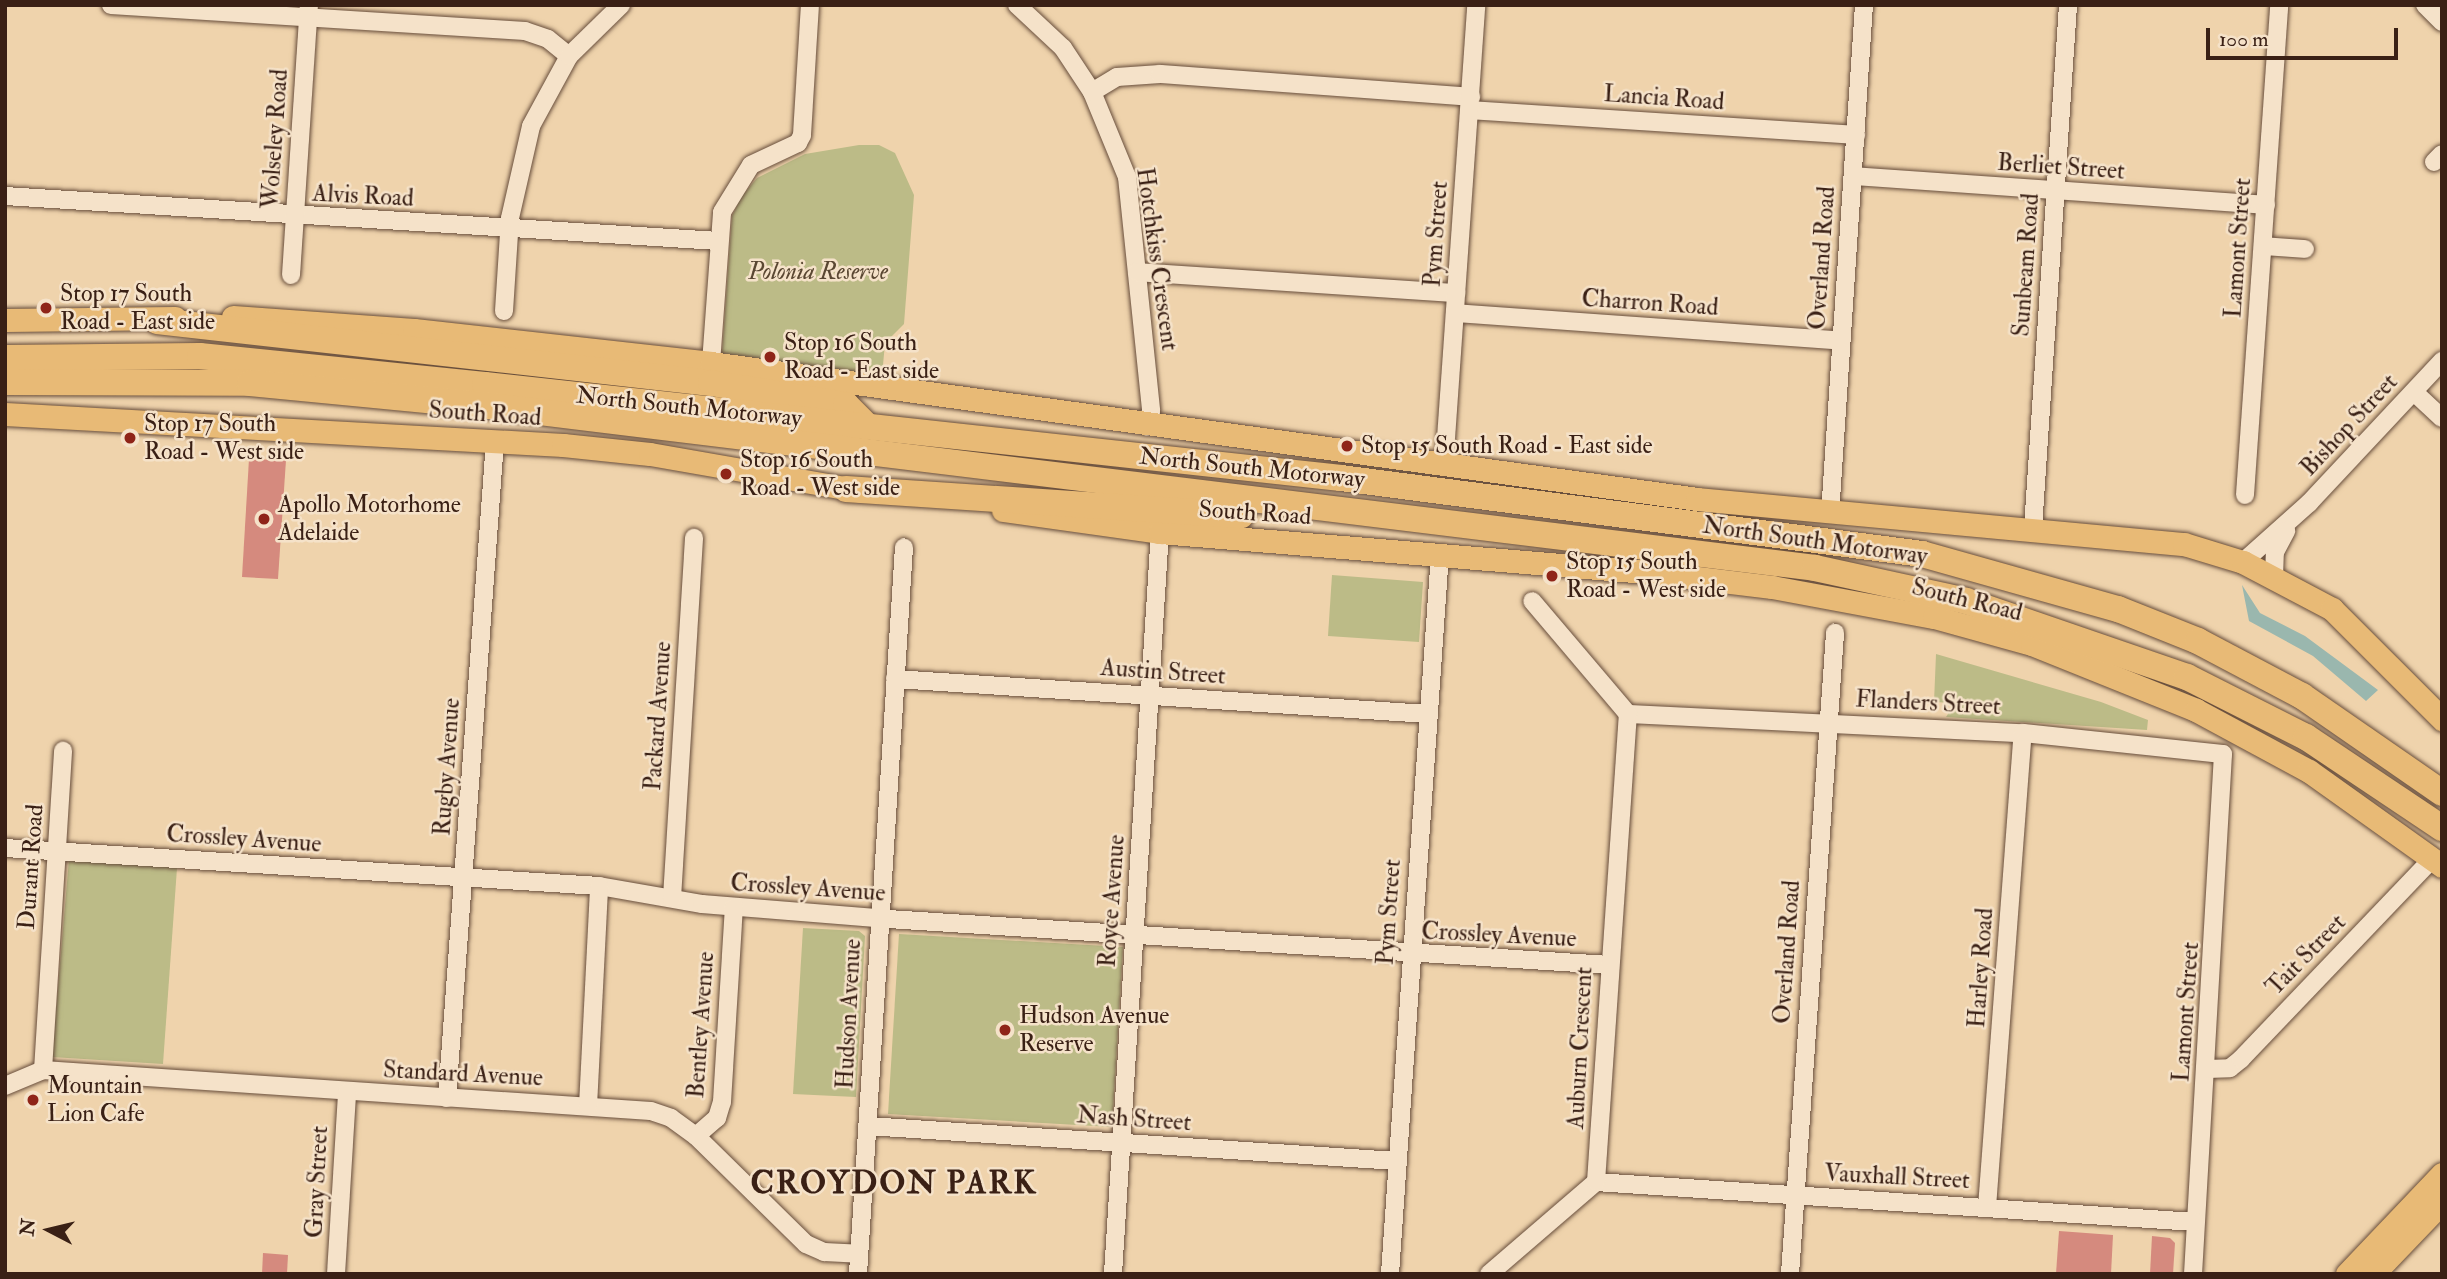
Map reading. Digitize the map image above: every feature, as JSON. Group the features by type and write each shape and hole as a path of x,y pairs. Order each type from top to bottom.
{"highway":[{"path":"156,321 711,383 846,405 867,426"},
{"name":"North South Motorway","path":"5,358 164,368 867,426 1341,478 1922,554 2118,609 2198,641 2302,696 2442,793"},
{"name":"North South Motorway","path":"5,382 164,368 633,422 1327,510 1802,566 1966,601 2187,677 2306,737 2442,828"},
{"path":"846,489 1268,517 1327,510"}],"main road":[{"path":"5,320 156,321 202,314 414,330 711,363 1444,467 1697,499 1830,514 2033,528 2185,544 2243,562 2332,609 2442,719"},
{"name":"South Road","path":"5,414 495,441 649,454 846,489 1160,532 1440,554 1772,587 1934,617 2032,644 2156,692 2250,738 2309,772 2437,862"},
{"path":"2347,1274 2442,1174"},
{"path":"2373,1274 2442,1202"}],"street":[{"path":"111,5 308,11 525,31 548,39 569,56"},
{"path":"504,311 509,229 531,126 569,56 621,5"},
{"path":"711,363 722,212 737,182 751,165 797,144 802,135 810,5"},
{"name":"Hotchkiss Crescent","path":"1017,5 1063,48 1092,92 1127,177 1151,411 1147,426"},
{"name":"Pym Street","path":"1444,467 1476,5"},
{"name":"Overland Road","path":"1830,514 1864,5"},
{"name":"Sunbeam Road","path":"2033,528 2068,5"},
{"name":"Lamont Street","path":"2245,495 2279,5"},
{"path":"2425,5 2442,22"},
{"name":"Wolseley Road","path":"291,275 308,11"},
{"name":"Lancia Road","path":"1092,92 1117,77 1160,74 1856,135"},
{"name":"Berliet Street","path":"1853,176 2266,205"},
{"name":"Alvis Road","path":"5,196 718,241"},
{"path":"2263,246 2305,249"},
{"path":"1137,272 1456,293"},
{"name":"Charron Road","path":"1455,313 1841,341"},
{"name":"Bishop Street","path":"2243,562 2290,521 2442,361"},
{"path":"2414,392 2442,418"},
{"name":"Rugby Avenue","path":"447,1098 495,441"},
{"name":"Bishop Street","path":"2274,577 2275,552 2290,521"},
{"name":"Royce Avenue","path":"1113,1274 1160,532"},
{"name":"Packard Avenue","path":"672,898 694,538"},
{"name":"Hudson Avenue","path":"858,1274 904,547"},
{"name":"Pym Street","path":"1390,1274 1440,554"},
{"path":"1532,601 1628,714"},
{"name":"Overland Road","path":"1790,1274 1835,633"},
{"name":"Austin Street","path":"895,679 1427,714"},
{"name":"Flanders Street","path":"1628,714 2024,733 2223,754"},
{"name":"Auburn Crescent","path":"1596,1182 1628,714"},
{"name":"Harley Road","path":"1987,1207 2024,733"},
{"name":"Durant Road","path":"43,1070 63,751"},
{"name":"Lamont Street","path":"2193,1274 2207,1069 2223,754"},
{"name":"Crossley Avenue","path":"5,848 599,886 734,907 879,918 1411,955 1609,964"},
{"name":"Tait Street","path":"2207,1069 2230,1068 2241,1059 2437,862"},
{"path":"588,1106 599,886"},
{"name":"Bentley Avenue","path":"696,1136 717,1118 722,1102 734,907"},
{"name":"Standard Avenue","path":"9,1083 43,1070 651,1111 671,1118 696,1136 806,1244 824,1252 859,1254"},
{"name":"Gray Street","path":"336,1274 347,1092"},
{"name":"Nash Street","path":"868,1126 1397,1161"},
{"path":"1489,1274 1596,1182"},
{"name":"Vauxhall Street","path":"1596,1182 2195,1222"}],"green space":[{"name":"Polonia Reserve","path":"859,145 879,145 895,153 914,195 904,324 885,343 883,365 889,380 722,353 732,216 741,197 757,178 805,154"},
{"path":"1332,575 1423,582 1419,642 1328,636"},
{"path":"1936,654 2101,702 2148,720 2147,730 1946,717 1955,703 1934,702"},
{"path":"69,859 177,868 163,1064 52,1057"},
{"path":"803,928 859,931 865,936 856,1097 793,1094"},
{"name":"Hudson Avenue Reserve","path":"899,934 1123,947 1112,1127 888,1114"}],"water":[{"path":"2242,585 2260,613 2305,636 2378,690 2366,701 2313,656 2249,621"}],"building":[{"name":"Apollo Motorhome Adelaide","path":"249,459 286,460 278,579 242,577"},
{"path":"2059,1231 2113,1235 2111,1274 2056,1274"},
{"path":"2152,1236 2170,1238 2175,1243 2173,1274 2150,1274"},
{"path":"263,1253 288,1255 287,1274 262,1274"}],"place":[{"name":"Stop 17 South Road - East side","path":"46,308"},
{"name":"Stop 16 South Road - East side","path":"770,357"},
{"name":"Stop 17 South Road - West side","path":"130,438"},
{"name":"Stop 15 South Road - East side","path":"1347,446"},
{"name":"Stop 16 South Road - West side","path":"726,474"},
{"name":"Apollo Motorhome Adelaide","path":"264,519"},
{"name":"Stop 15 South Road - West side","path":"1552,576"},
{"name":"Hudson Avenue Reserve","path":"1005,1030"},
{"name":"Mountain Lion Cafe","path":"33,1100"}],"district":[{"name":"CROYDON PARK","path":"894,1183"}]}
